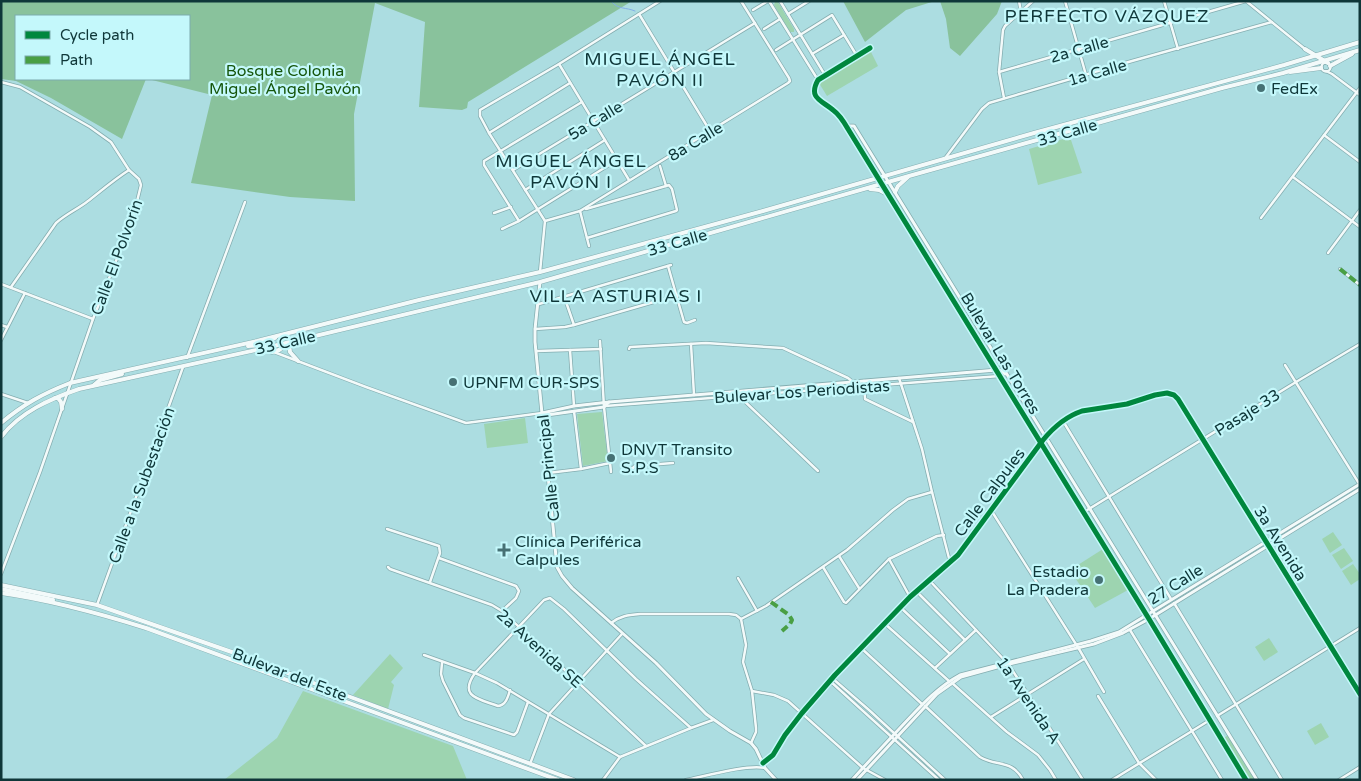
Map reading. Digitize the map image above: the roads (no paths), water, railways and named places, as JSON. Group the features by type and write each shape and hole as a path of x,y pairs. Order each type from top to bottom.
{"main road":[{"name":"33 Calle","path":"1,423 28,403 47,392 70,383 187,358 540,272 1360,42"},
{"path":"1305,49 1316,54 1325,64"},
{"path":"1305,49 1311,56 1325,64"},
{"path":"1283,73 1325,64 1359,50"},
{"name":"33 Calle","path":"1,437 8,428 29,411 68,393 92,386 265,348 540,282 1222,88 1325,64 1359,50"},
{"path":"894,192 903,180 909,176"},
{"path":"862,190 879,190 889,195"},
{"path":"232,347 257,344 263,345 265,348 265,344 268,341 298,330"},
{"path":"272,352 279,350 294,340"},
{"path":"289,344 290,352 298,361"},
{"path":"92,386 100,380 114,377 132,369"},
{"path":"53,399 58,398 62,409"},
{"name":"Bulevar del Este","path":"1,585 97,605 246,657 572,779"},
{"path":"1,591 53,600 62,604"},
{"name":"Bulevar del Este","path":"1,591 95,612 146,628 558,780"},
{"path":"297,684 301,678"},
{"path":"535,771 537,769 572,779"}],"street":[{"path":"540,272 545,221 489,133 480,116 480,110 559,64 660,1"},
{"path":"742,1 755,23"},
{"path":"753,10 768,1 818,80"},
{"path":"780,1 825,75"},
{"path":"788,14 809,1"},
{"path":"1019,1 1021,12"},
{"path":"1004,98 998,72 1003,30 1033,1"},
{"path":"1065,1 1086,75"},
{"path":"1164,1 1178,49"},
{"path":"1246,1 1305,49"},
{"name":"2a Calle","path":"998,72 1246,1"},
{"path":"639,14 710,131"},
{"path":"776,50 832,14 857,56"},
{"path":"764,29 780,19"},
{"name":"1a Calle","path":"946,158 984,107 1004,98 1272,22"},
{"name":"8a Calle","path":"545,221 580,211 789,82 782,66 755,23"},
{"name":"5a Calle","path":"513,170 755,23"},
{"path":"812,54 844,35"},
{"path":"846,126 838,114 816,97 814,86 825,75 870,48"},
{"path":"559,64 630,180"},
{"path":"1325,64 1326,71 1358,94"},
{"path":"1325,64 1332,74"},
{"name":"Calle El Polvorín","path":"1,82 20,87 90,127 111,142 129,170 139,179 142,185 136,208 70,383 68,393"},
{"path":"489,133 570,83"},
{"path":"1261,218 1324,135 1358,94 1360,88"},
{"path":"520,221 483,163 484,161 582,102"},
{"name":"Bulevar Las Torres","path":"846,126 854,126 1256,780"},
{"name":"Bulevar Las Torres","path":"846,126 1084,512 1246,780"},
{"path":"1324,135 1360,162"},
{"path":"525,190 605,140"},
{"path":"502,229 520,221 617,159"},
{"path":"660,166 666,186"},
{"path":"11,287 56,224 64,216 87,202 113,180 129,170"},
{"path":"1292,177 1360,227"},
{"path":"587,238 675,213 677,210 672,189 669,185 580,211 589,246"},
{"path":"889,195 894,192"},
{"path":"187,358 245,202"},
{"path":"494,213 510,207"},
{"path":"1328,253 1360,210"},
{"path":"539,304 670,266 684,322 687,323 695,320"},
{"path":"1340,269 1360,285"},
{"name":"Calle Principal","path":"540,282 535,329 558,567 566,581 662,669 706,714 750,743 756,749 765,768"},
{"path":"1,284 94,319"},
{"path":"1,340 25,293"},
{"path":"535,329 574,325 685,293"},
{"path":"564,296 574,325"},
{"path":"1,326 7,327"},
{"path":"600,341 611,472"},
{"path":"629,349 630,347 706,343 783,348 841,374 853,382"},
{"path":"691,344 694,395"},
{"name":"Pasaje 33","path":"1084,512 1360,344"},
{"name":"Bulevar Los Periodistas","path":"265,348 466,423 542,412 547,415 574,408 604,404 739,396 1000,376"},
{"path":"537,351 601,349"},
{"path":"570,350 581,469"},
{"path":"1285,365 1360,485"},
{"name":"Calle a la Subestación","path":"97,605 184,366"},
{"path":"996,370 1002,371 1012,382"},
{"name":"Bulevar Los Periodistas","path":"604,404 609,402 996,370"},
{"path":"899,378 915,423 950,562"},
{"path":"864,381 865,399 915,423"},
{"path":"737,391 739,396 818,470"},
{"path":"1,574 68,393"},
{"name":"Calle Calpules","path":"763,763 773,755 802,713 860,648 916,591 958,555 1054,428 1078,412 1128,404 1155,395 1167,393 1174,395 1182,405"},
{"path":"1,394 28,403"},
{"name":"3a Avenida","path":"1182,405 1360,694"},
{"path":"1024,415 1028,415 1030,412"},
{"path":"1063,421 1282,780"},
{"path":"548,473 610,463"},
{"path":"629,468 673,463"},
{"name":"27 Calle","path":"1173,602 1266,541 1360,485"},
{"name":"27 Calle","path":"1007,663 1079,649 1108,640 1130,630 1149,619 1154,613 1360,489"},
{"path":"741,619 757,611 839,556 908,499 932,492"},
{"path":"991,510 1076,644 1104,692"},
{"path":"387,529 439,546 439,558 430,582"},
{"path":"823,567 845,603 848,603 889,558 937,536 944,535"},
{"path":"839,556 860,588"},
{"path":"439,558 514,584 519,591 516,598 502,611"},
{"path":"889,558 910,597"},
{"name":"2a Avenida SE","path":"388,567 492,605 502,611 646,746"},
{"path":"738,578 757,611"},
{"name":"1a Avenida A","path":"929,580 1007,663 1083,780"},
{"path":"916,591 965,640"},
{"path":"510,690 505,703 499,706 475,697 468,687 475,674 544,600 552,598 636,679 691,728"},
{"path":"900,607 950,654"},
{"path":"610,623 625,615 640,614 729,614 741,619 746,645 743,662 752,691 756,732 750,743"},
{"name":"27 Calle","path":"857,780 924,705 950,682 1007,663 1119,632 1149,619"},
{"path":"884,623 1007,732 1038,755 1056,780"},
{"path":"1217,716 1360,628"},
{"path":"934,668 976,630"},
{"path":"1130,630 1222,780"},
{"path":"530,764 549,714 622,634"},
{"path":"860,648 980,757 1014,768 1023,780"},
{"path":"424,656 497,683 620,757"},
{"path":"991,717 1084,659"},
{"path":"442,662 441,674 443,681 457,711 464,718 514,735 517,732 528,702"},
{"path":"832,678 939,780"},
{"path":"830,681 945,780"},
{"path":"752,691 788,701 865,769 885,780"},
{"path":"1098,696 1139,763 1156,780"},
{"path":"603,780 620,757 713,720"},
{"path":"1112,780 1210,720"},
{"path":"686,780 757,767 765,768 776,780"},
{"path":"1339,780 1360,767"},
{"path":"852,780 865,769"}],"waterway":[{"path":"611,1 619,7 635,11"}],"place":[{"name":"FedEx","path":"1261,88"},
{"name":"UPNFM CUR-SPS","path":"453,382"},
{"name":"DNVT Transito S.P.S","path":"611,458"},
{"name":"Clínica Periférica Calpules","path":"504,550"},
{"name":"Estadio La Pradera","path":"1099,580"}],"district":[{"name":"PERFECTO VÁZQUEZ","path":"1107,16"},
{"name":"MIGUEL ÁNGEL PAVÓN II","path":"660,69"},
{"name":"MIGUEL ÁNGEL PAVÓN I","path":"571,171"},
{"name":"VILLA ASTURIAS I","path":"616,296"}],"park label":[{"name":"Bosque Colonia Miguel Ángel Pavón","path":"285,79"}]}
